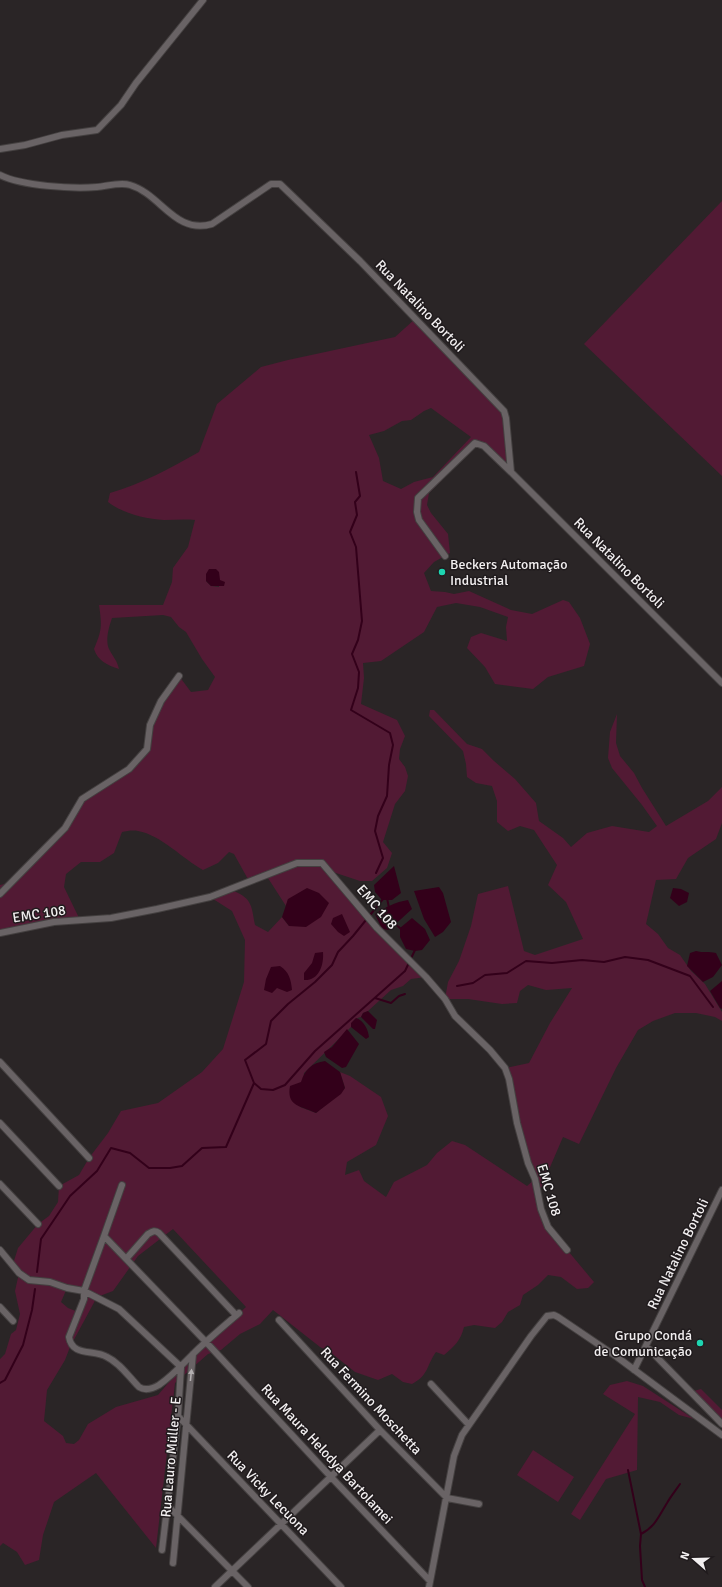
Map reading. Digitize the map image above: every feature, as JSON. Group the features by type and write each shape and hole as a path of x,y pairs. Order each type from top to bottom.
{"street":[{"path":"0,149 97,130 121,105 136,83 203,0"},
{"name":"Rua Natalino Bortoli","path":"0,175 49,186 96,187 127,184 138,187 146,192 164,209 182,222 193,226 203,227 212,224 271,184 280,184 360,261 504,411 511,472 722,683"},
{"path":"445,556 419,520 417,512 418,498 475,443 484,446 511,472"},
{"path":"0,894 65,828 82,799 129,769 147,749 150,725 161,700 179,676"},
{"name":"EMC 108","path":"0,933 54,922 111,918 157,909 210,897 297,863 322,863 377,928 426,977 445,999 455,1016 490,1050 505,1068 509,1079 517,1123 528,1163 535,1179 541,1209 548,1227 567,1250"},
{"path":"0,1062 89,1158"},
{"path":"0,1124 58,1186"},
{"path":"0,1184 38,1224"},
{"path":"122,1185 84,1291 84,1299 69,1337 70,1343 77,1350 106,1356 116,1363 139,1387 144,1390 158,1385 181,1367 193,1354 238,1314 160,1233 153,1231 148,1234 126,1259"},
{"name":"Rua Natalino Bortoli","path":"634,1370 722,1190"},
{"name":"Rua Maura Helodya Bartolamei","path":"104,1236 206,1342 430,1584"},
{"path":"0,1250 19,1273 29,1280 50,1282 67,1288 84,1291 119,1309 181,1367"},
{"path":"0,1307 13,1321"},
{"path":"430,1584 454,1456 458,1444 469,1425 531,1336 542,1321 551,1315 558,1317 618,1357 722,1435"},
{"name":"Rua Fermino Moschetta","path":"279,1320 380,1430 447,1498"},
{"path":"646,1346 722,1424"},
{"name":"Rua Lauro Müller - E","path":"173,1562 193,1354"},
{"name":"Rua Lauro Müller - E","path":"162,1550 178,1416 181,1367"},
{"path":"431,1384 469,1425"},
{"name":"Rua Vicky Lecuona","path":"178,1416 341,1587"},
{"path":"216,1587 380,1430"},
{"path":"447,1498 479,1504"},
{"path":"167,1505 248,1587"}],"shaded area":[{"path":"722,201 722,476 584,344"},
{"path":"415,319 504,411 511,472 484,446 475,443 456,461 450,472 429,493 427,505 431,513 448,534 450,553 434,562 424,573 431,591 454,594 469,591 511,610 532,614 563,600 569,602 580,618 590,644 584,666 548,677 533,689 495,684 485,667 467,648 471,637 481,633 507,641 506,627 508,617 480,607 456,603 437,607 424,632 381,661 363,663 364,678 361,704 397,720 405,736 400,749 399,759 405,767 408,776 405,791 395,804 383,842 392,853 387,868 372,881 360,881 330,871 426,977 411,979 403,986 391,990 368,1011 363,1013 361,1017 354,1020 351,1027 304,1073 300,1107 316,1113 345,1088 340,1072 350,1076 381,1097 388,1116 376,1145 347,1162 345,1175 359,1170 364,1181 386,1197 394,1182 427,1165 437,1153 452,1141 465,1145 527,1186 535,1179 505,1068 529,1063 550,1023 572,988 546,990 528,985 520,991 517,1003 502,1004 468,999 445,999 448,982 459,961 471,926 478,894 508,886 524,951 535,955 583,939 566,902 548,885 557,865 534,830 520,826 508,831 497,822 497,801 492,786 476,783 467,777 463,751 429,716 430,710 434,710 467,744 482,749 515,779 536,803 539,821 563,838 571,847 587,833 612,826 649,832 657,826 612,768 608,758 610,732 617,714 616,743 620,756 634,773 666,826 708,801 722,787 722,823 716,839 688,858 676,879 656,880 646,924 658,934 668,948 680,955 691,971 705,984 722,1012 722,1021 715,1017 696,1013 675,1013 653,1021 638,1030 616,1068 579,1144 563,1137 538,1195 548,1227 594,1282 588,1288 577,1289 561,1277 548,1275 538,1285 523,1295 520,1305 508,1312 502,1322 495,1328 474,1325 464,1327 461,1336 454,1346 444,1355 436,1352 422,1377 412,1384 403,1382 392,1374 378,1380 355,1372 273,1310 260,1324 240,1334 221,1350 208,1354 175,1383 156,1548 96,1473 54,1502 43,1535 39,1560 25,1565 17,1552 3,1543 0,1546 0,1359 5,1354 11,1334 16,1330 20,1314 15,1291 19,1273 13,1264 18,1248 38,1224 49,1216 58,1202 59,1186 79,1175 89,1158 108,1133 121,1111 158,1103 202,1072 223,1049 244,982 245,940 232,911 210,897 229,889 242,895 249,902 255,925 268,932 282,917 289,926 288,899 286,906 266,875 249,881 234,854 229,852 218,863 203,870 155,837 147,833 132,831 122,832 114,853 100,862 81,862 66,874 64,887 80,920 0,933 0,885 13,882 65,828 82,799 129,769 147,749 150,725 179,676 191,692 208,690 215,677 186,632 179,627 171,617 163,615 112,618 107,642 119,669 104,662 98,657 94,649 101,628 99,605 163,605 172,582 173,568 188,547 195,520 164,520 134,515 108,502 110,493 167,470 199,452 217,404 261,367 395,337","holes":["431,408 471,437 433,477 414,482 401,489 383,481 379,458 369,435 384,431 402,421 411,420","219,572 219,587 211,586 206,581","173,1229 246,1307 188,1360 158,1395 116,1407 88,1424 79,1440 74,1444 66,1443 63,1436 44,1421 47,1390 65,1360 70,1347 97,1297 113,1291 138,1256","67,1288 88,1293 84,1306 78,1312 68,1308 61,1302"]},
{"path":"209,569 216,569 219,572 220,580 225,582 224,586 211,586 206,581 206,574"},
{"path":"394,866 401,893 392,900 382,900 375,892 374,885"},
{"path":"439,887 443,893 451,922 443,932 435,937 424,919 414,891"},
{"path":"307,888 319,893 329,903 321,917 306,927 289,926 282,917 288,899"},
{"path":"673,888 681,889 689,893 687,902 679,906 670,898"},
{"path":"408,900 412,909 389,930 382,929 375,914 391,905"},
{"path":"342,914 350,932 344,936 331,924 333,918"},
{"path":"412,918 425,929 430,940 422,950 415,951 406,949 400,937 400,928"},
{"path":"696,951 716,953 722,965 713,977 703,982 687,966 690,953"},
{"path":"323,952 323,962 320,971 313,978 304,980 304,973 312,963 315,953"},
{"path":"280,966 289,976 292,990 287,992 277,988 272,993 264,990 266,979 271,967"},
{"path":"722,981 722,1009 710,991"},
{"path":"368,1011 377,1020 375,1029 373,1029 361,1017 363,1013"},
{"path":"356,1018 367,1028 369,1037 366,1039 351,1027 351,1023"},
{"path":"347,1029 359,1044 346,1067 342,1068 326,1057 324,1052 332,1047"},
{"path":"325,1061 340,1072 345,1088 341,1094 316,1113 296,1105 293,1102 289,1093 290,1086 301,1082 310,1067 316,1063"},
{"path":"627,1381 643,1386 694,1419 679,1415 660,1402 638,1397 637,1470 606,1479 580,1520 571,1514 635,1414 603,1394 610,1385"},
{"path":"701,1389 722,1410 722,1424 690,1392"},
{"path":"533,1450 574,1477 558,1502 517,1475"}],"waterway":[{"path":"356,472 360,496 355,502 357,515 350,532 356,547 362,621 358,640 352,654 359,672 358,688 351,710 390,733 393,745 389,765 387,796 378,816 375,831 383,858 376,873"},
{"path":"387,898 389,908"},
{"path":"37,1272 41,1239 70,1196 97,1171 111,1148 130,1153 149,1168 170,1168 182,1166 202,1148 226,1147 254,1083 245,1060 266,1044 271,1021 332,965 338,952 383,899"},
{"path":"394,923 401,929"},
{"path":"254,1083 261,1089 273,1090 285,1085 315,1051 405,971 415,950"},
{"path":"457,986 473,983 485,975 507,973 526,961 552,963 582,960 604,962 625,957 648,960 690,976 713,1007"},
{"path":"375,998 391,1003 399,996 405,994"},
{"path":"0,1383 5,1380 23,1345 32,1310 35,1289"},
{"path":"628,1470 641,1534 640,1546 642,1580 645,1587"},
{"path":"641,1534 650,1528 656,1521 680,1484"}],"place":[{"name":"Beckers Automação Industrial","path":"442,572"},
{"name":"Grupo Condá de Comunicação","path":"700,1343"}]}
